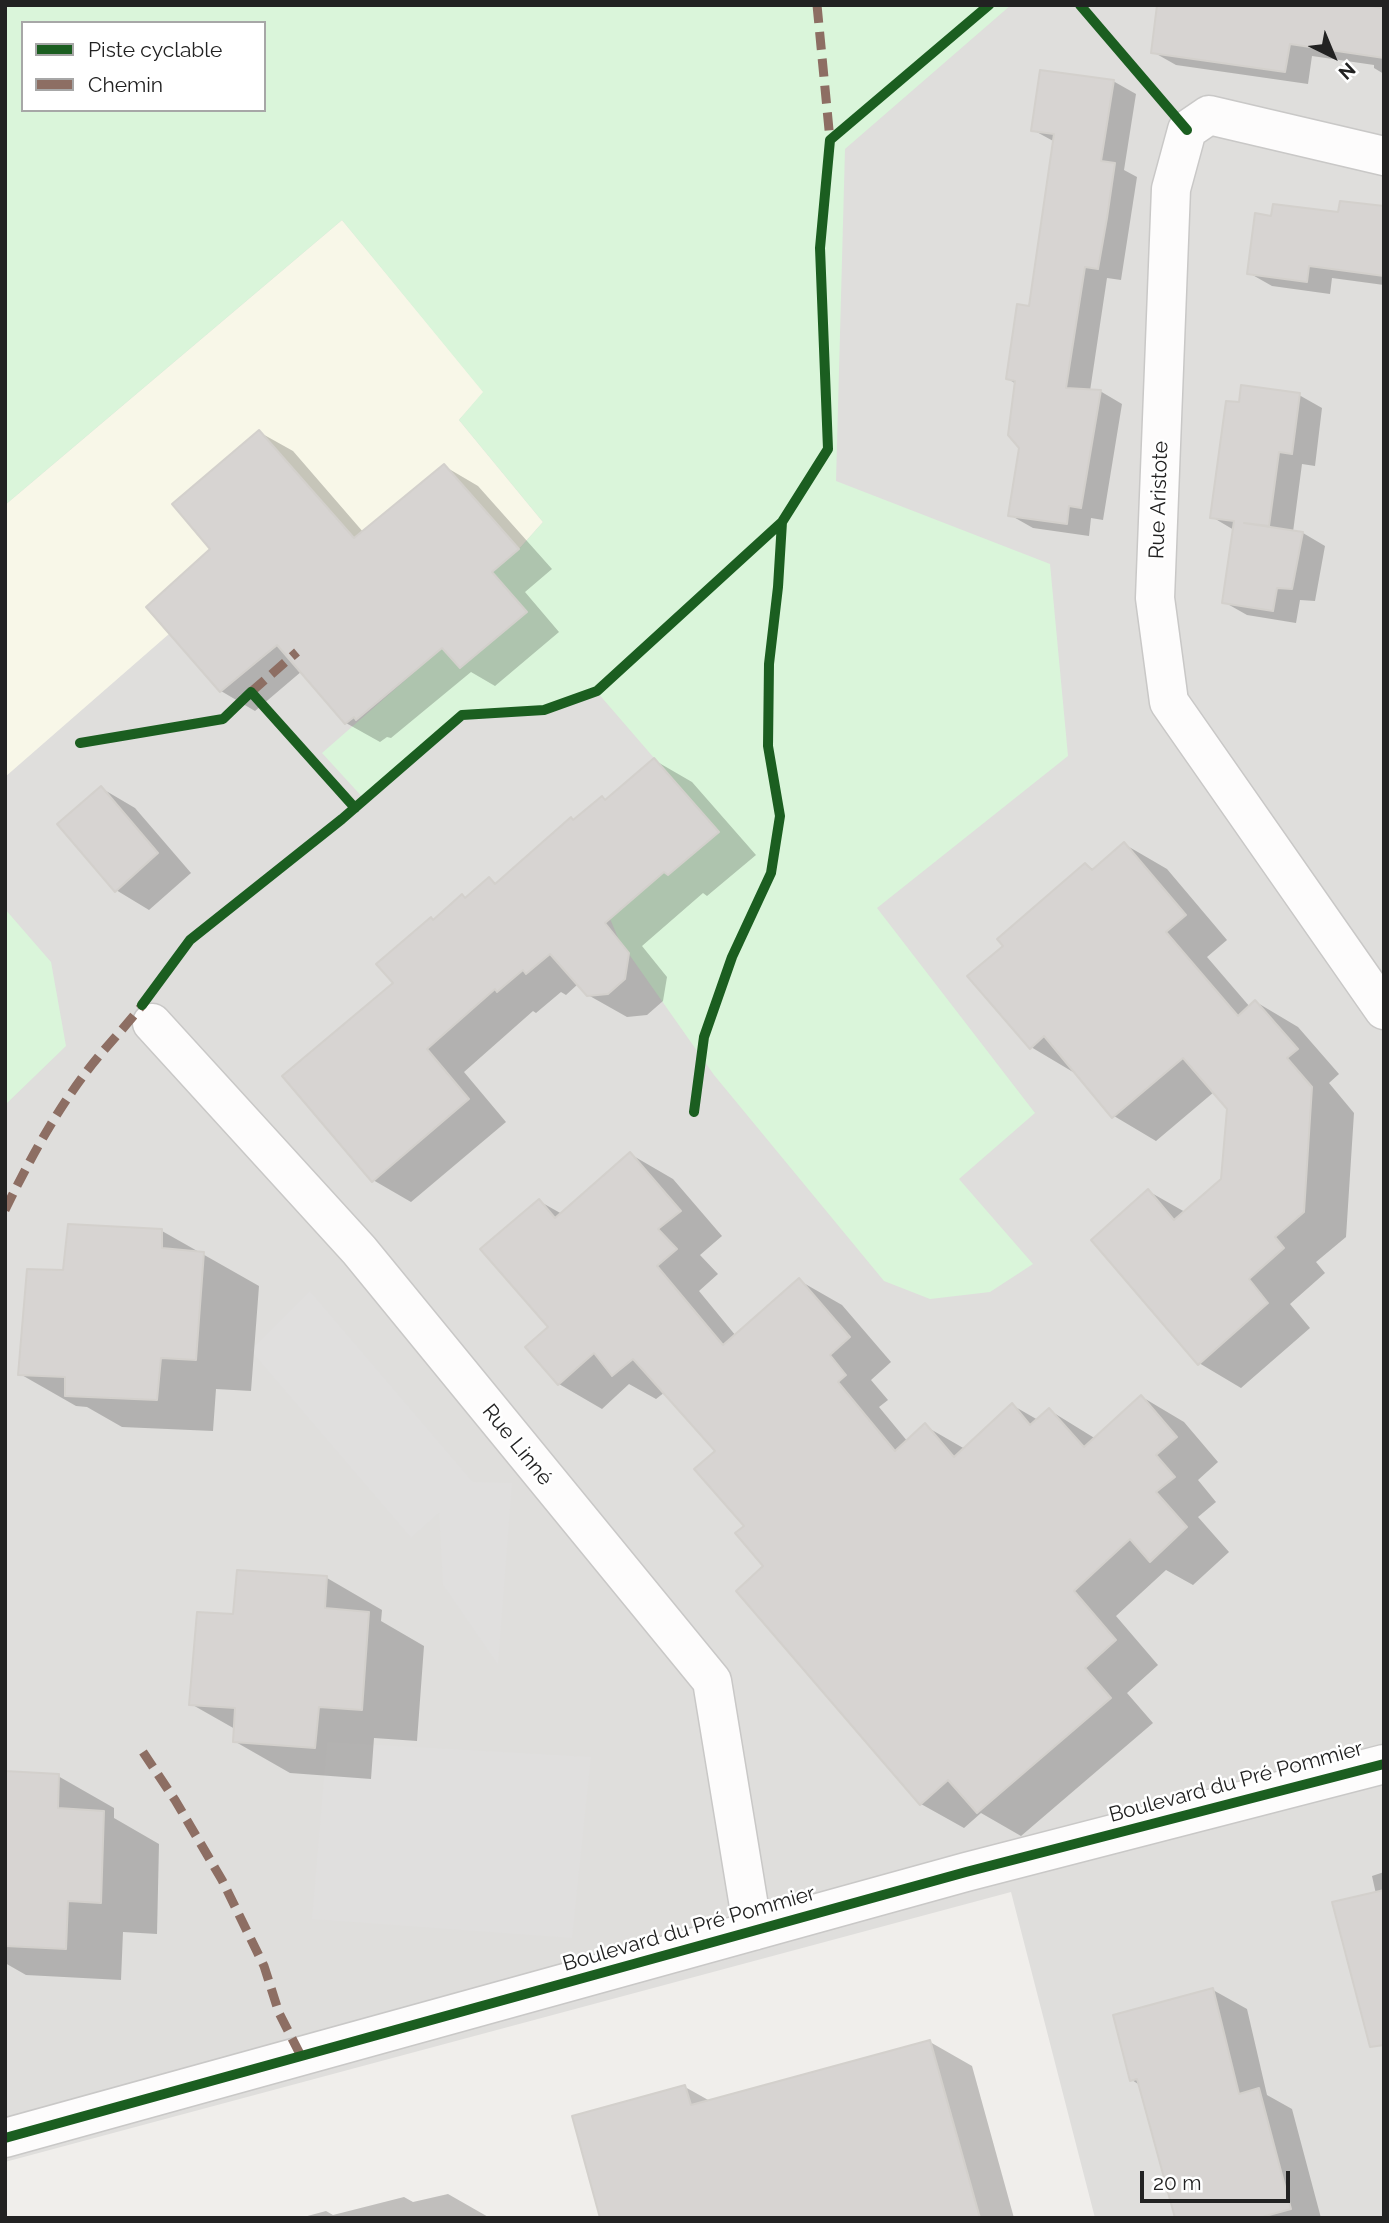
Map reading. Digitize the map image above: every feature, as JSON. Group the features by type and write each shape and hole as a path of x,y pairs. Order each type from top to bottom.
{"street":[{"name":"Rue Aristote","path":"1384,156 1209,115 1187,130 1171,189 1155,597 1169,702 1384,1010"},
{"name":"Rue Linné","path":"152,1023 359,1250 712,1681 753,1931"},
{"name":"Boulevard du Pré Pommier","path":"5,2138 966,1872 1384,1763"}],"shaded area":[{"path":"5,5 1384,5 1384,2218 1095,2218 1011,1892 5,2162"},
{"path":"342,220 484,392 459,420 543,522 519,549 492,572 527,612 442,649 356,720 353,718 345,724 314,688 286,639 220,692 169,634 5,777 5,505"},
{"path":"310,1291 473,1482 512,1483 498,1665 443,1585 439,1513 411,1538 250,1350"},
{"path":"327,1742 591,1757 572,1938 312,1919"}],"green space":[{"path":"5,5 1011,5 845,149 836,481 1050,564 1068,756 877,908 1035,1113 959,1179 1033,1264 990,1292 930,1299 884,1281 714,1075 619,940 608,914 636,897 664,872 668,875 718,832 597,692 544,710 461,715 365,800 322,753 442,648 526,612 492,572 519,549 543,522 459,420 483,392 342,220 5,505"},
{"path":"5,909 51,962 66,1046 5,1105"}],"building":[{"path":"1157,5 1362,5 1384,8 1384,58 1290,44 1285,72 1151,53"},
{"path":"1040,70 1114,80 1101,161 1115,163 1107,218 1098,269 1085,267 1066,388 1101,390 1081,508 1069,506 1067,524 1008,516 1019,448 1008,435 1015,381 1006,379 1017,304 1029,306 1054,134 1031,131"},
{"path":"1340,201 1384,206 1384,276 1309,266 1307,282 1247,274 1255,213 1271,216 1273,204 1338,212"},
{"path":"1241,385 1300,393 1292,454 1279,452 1269,526 1244,523 1303,532 1292,589 1277,588 1273,611 1222,603 1234,521 1210,518 1226,401 1239,402"},
{"path":"259,430 354,538 444,464 519,549 492,572 527,612 460,668 442,648 356,720 354,717 345,724 277,645 220,692 146,607 210,549 172,504"},
{"path":"654,758 719,832 668,875 664,872 605,923 629,953 625,979 608,994 587,996 550,954 526,974 523,970 497,992 495,989 427,1049 469,1099 372,1182 282,1076 393,983 376,964 462,894 465,898 489,877 495,884 571,817 573,820 602,796 605,800"},
{"path":"101,786 158,853 115,892 57,824"},
{"path":"1124,842 1186,915 1166,932 1238,1016 1255,1000 1298,1049 1287,1058 1312,1087 1304,1212 1275,1237 1284,1248 1249,1279 1268,1303 1198,1365 1091,1240 1148,1189 1174,1220 1221,1179 1227,1109 1183,1058 1112,1118 1044,1036 1030,1049 967,976 1003,946 997,939 1085,863 1092,870"},
{"path":"630,1152 681,1211 658,1229 677,1249 657,1266 723,1345 799,1278 850,1337 830,1355 846,1375 838,1382 895,1451 925,1423 954,1457 1012,1403 1030,1425 1049,1408 1084,1447 1141,1395 1177,1437 1156,1455 1175,1477 1156,1492 1187,1527 1150,1562 1130,1539 1074,1591 1116,1640 1085,1668 1111,1698 977,1813 948,1780 920,1805 736,1591 763,1566 735,1533 744,1526 694,1469 715,1451 633,1359 612,1376 594,1353 558,1385 525,1347 548,1327 480,1249 539,1199 555,1218"},
{"path":"68,1224 162,1229 162,1248 204,1252 196,1360 161,1358 157,1400 65,1396 65,1377 18,1375 27,1269 63,1270"},
{"path":"237,1570 327,1576 325,1608 369,1612 362,1710 319,1707 315,1748 233,1742 235,1708 189,1705 197,1612 233,1614"},
{"path":"5,1771 59,1774 58,1808 104,1811 101,1903 68,1901 66,1949 5,1946"},
{"path":"1384,1890 1384,2045 1370,2047 1332,1902"},
{"path":"1213,1988 1239,2094 1259,2088 1291,2209 1258,2218 1175,2218 1137,2079 1130,2081 1113,2015"},
{"path":"930,2040 980,2218 600,2218 572,2116 685,2085 691,2105"}],"marked path":[{"path":"817,5 830,140"},
{"path":"251,692 297,652"},
{"path":"5,1210 41,1141 72,1091 146,1000"},
{"path":"143,1752 222,1880 264,1966 279,2013 301,2056"}],"cycle path":[{"path":"142,1005 190,940 342,819 462,715 544,710 597,691 782,522 828,449 820,248 830,140 989,5"},
{"path":"1080,5 1187,130"},
{"path":"694,1112 704,1037 732,957 771,873 780,816 768,746 769,664 782,522"},
{"path":"80,743 223,719 251,692 355,808"},
{"path":"5,2138 966,1872 1384,1764"}]}
